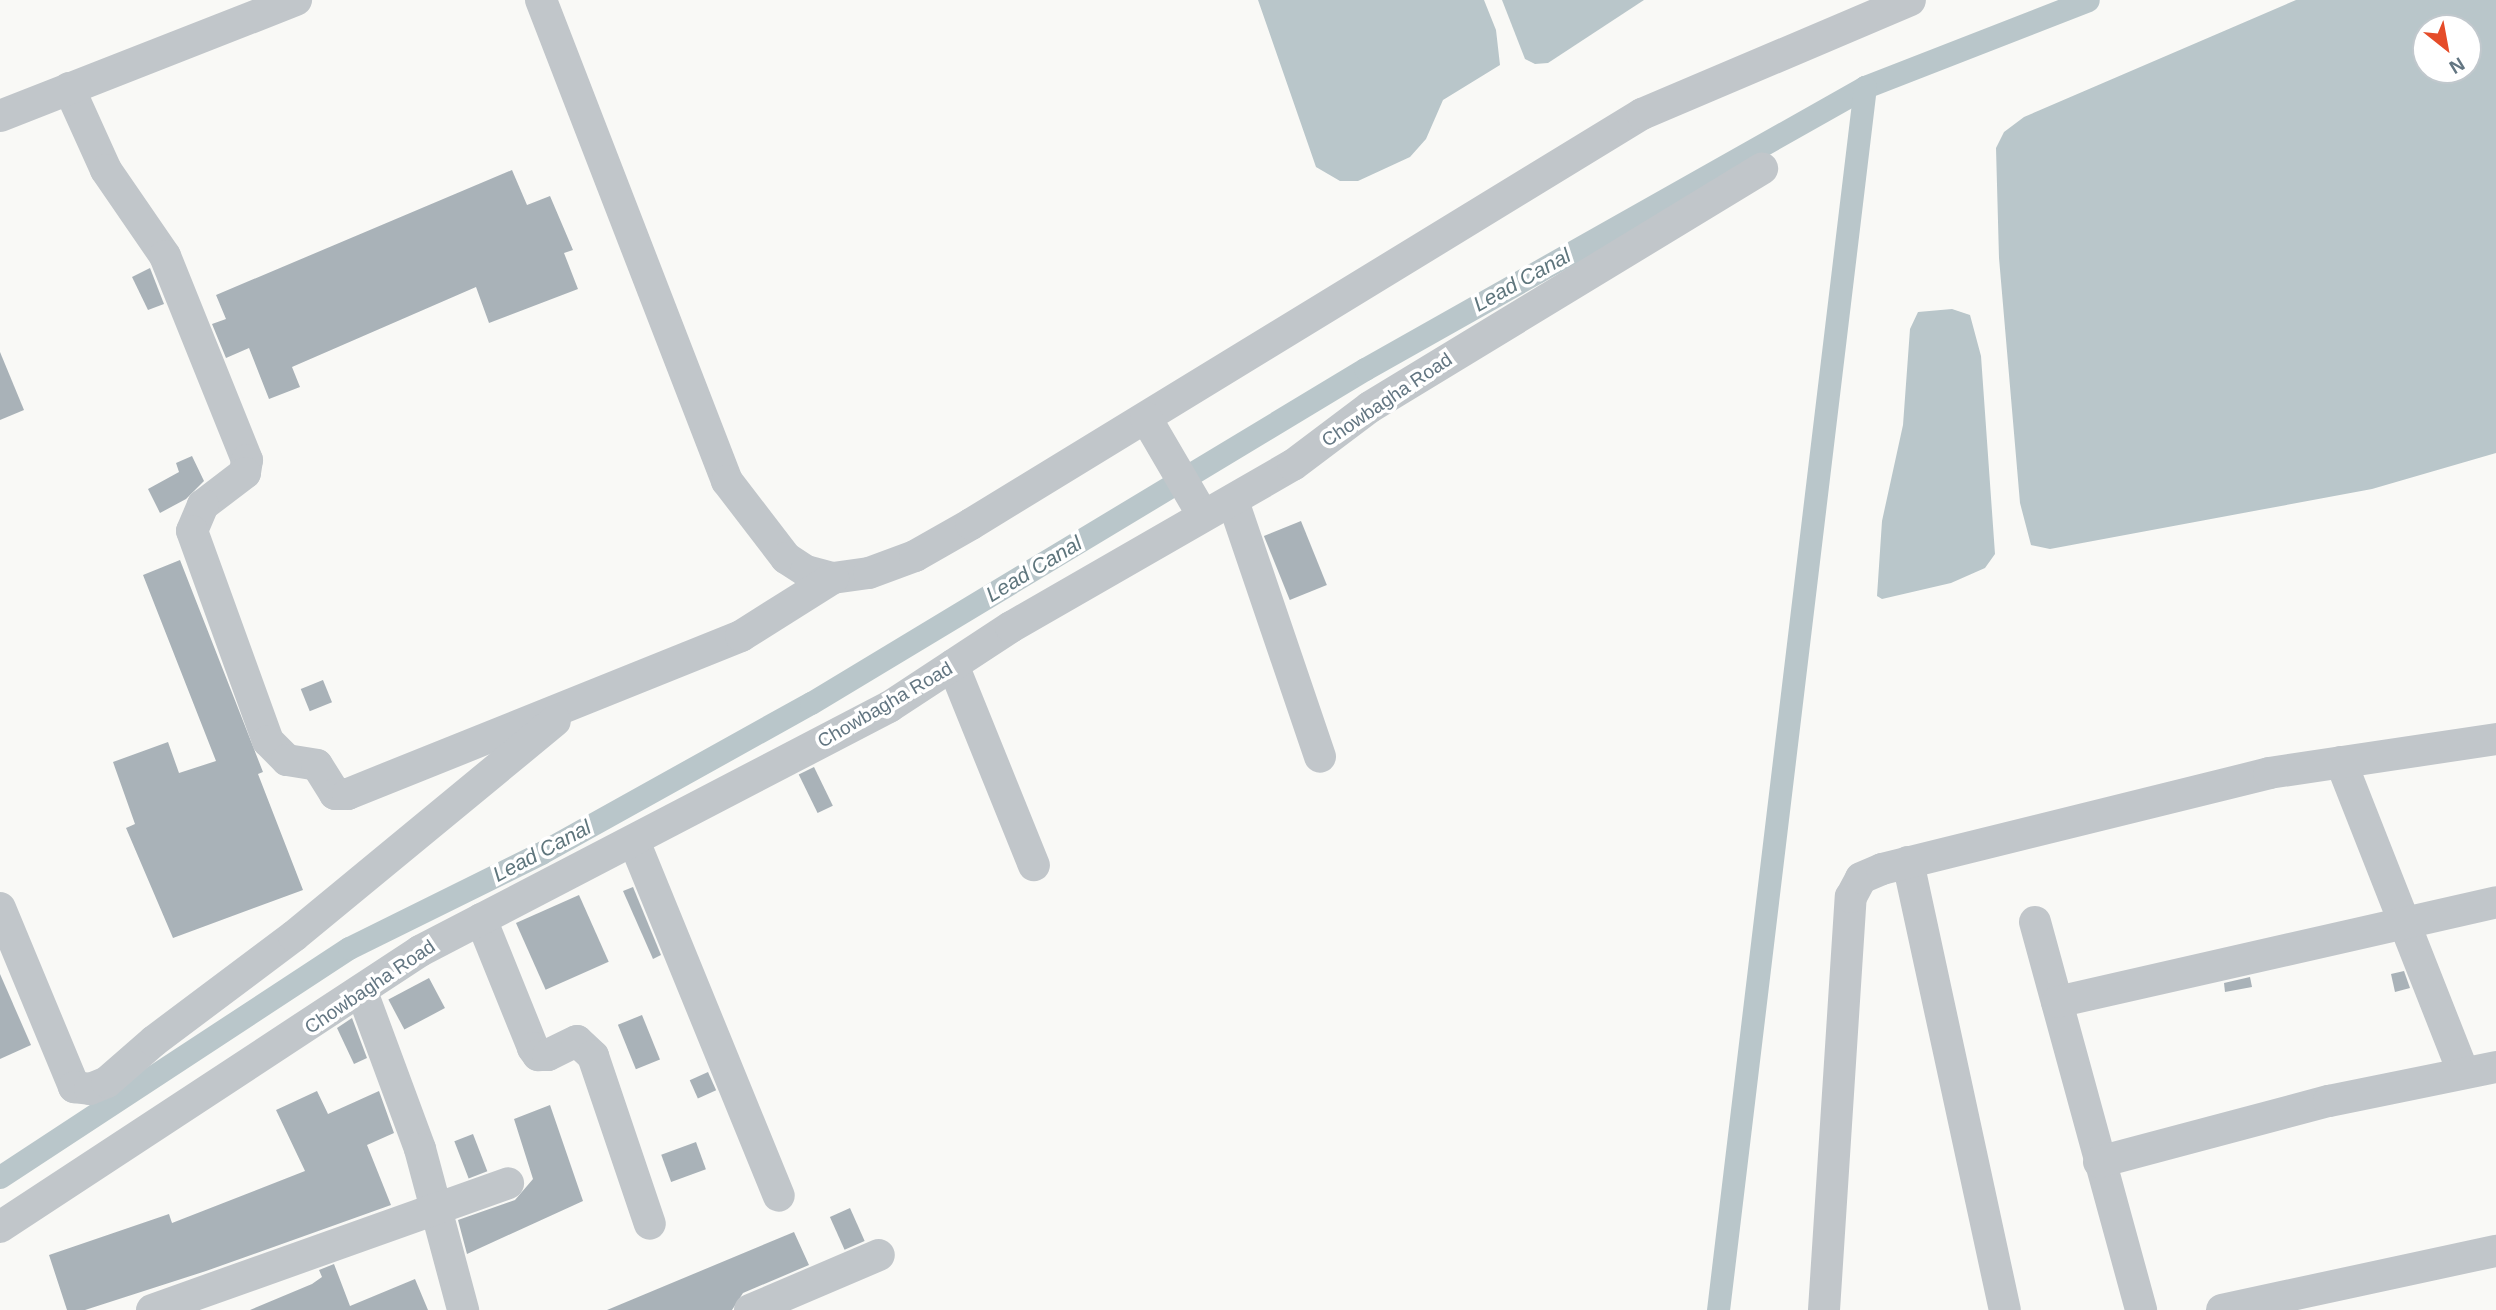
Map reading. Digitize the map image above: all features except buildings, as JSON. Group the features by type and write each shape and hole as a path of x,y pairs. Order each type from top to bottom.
{"street":[{"path":"0,116 296,0"},
{"path":"541,0 727,481 786,558 806,571 833,578 869,573 915,556 1642,114 1910,0"},
{"path":"69,88 106,170 169,265 247,460 245,473 203,505 192,531 268,741 277,754 317,765 335,794 348,794 741,636 833,578"},
{"name":"Chowbagha Road","path":"0,1227 362,992 420,951 889,706 1202,514 1233,501 1293,465 1370,407 1762,169"},
{"path":"1146,418 1202,514"},
{"path":"1233,501 1320,757"},
{"path":"953,665 1034,865"},
{"path":"0,908 74,1087 90,1089 107,1082 154,1041 294,936 579,702"},
{"path":"1824,1310 1851,897 1861,878 1908,862 2223,783 2496,739"},
{"path":"2341,762 2463,1071"},
{"path":"634,841 779,1196"},
{"path":"1908,862 2005,1310"},
{"path":"2057,1002 2403,920 2496,902"},
{"path":"481,919 538,1055 548,1055 577,1041 593,1056 650,1224"},
{"path":"2035,922 2141,1310"},
{"path":"362,992 438,1209 463,1310"},
{"path":"2099,1162 2329,1101 2463,1071 2496,1067"},
{"path":"152,1310 508,1183"},
{"path":"2222,1310 2496,1251"},
{"path":"750,1310 878,1255"}],"shaded area":[{"path":"1258,0 1484,0 1496,30 1500,65 1443,100 1426,139 1410,157 1358,181 1340,181 1316,167"},
{"path":"1502,0 1644,0 1548,63 1535,64 1525,59"},
{"path":"2296,0 2496,0 2496,453 2372,489 2050,549 2031,545 2020,503 1999,258 1996,148 2004,132 2024,117"},
{"path":"1952,309 1970,315 1981,356 1995,554 1985,568 1951,583 1882,599 1877,596 1882,521 1903,425 1910,329 1918,312"}],"waterway":[{"name":"Lead Canal","path":"0,1177 349,948 541,853 811,703 1365,369 1865,87 2088,0"},
{"path":"1718,1310 1865,87"}]}
